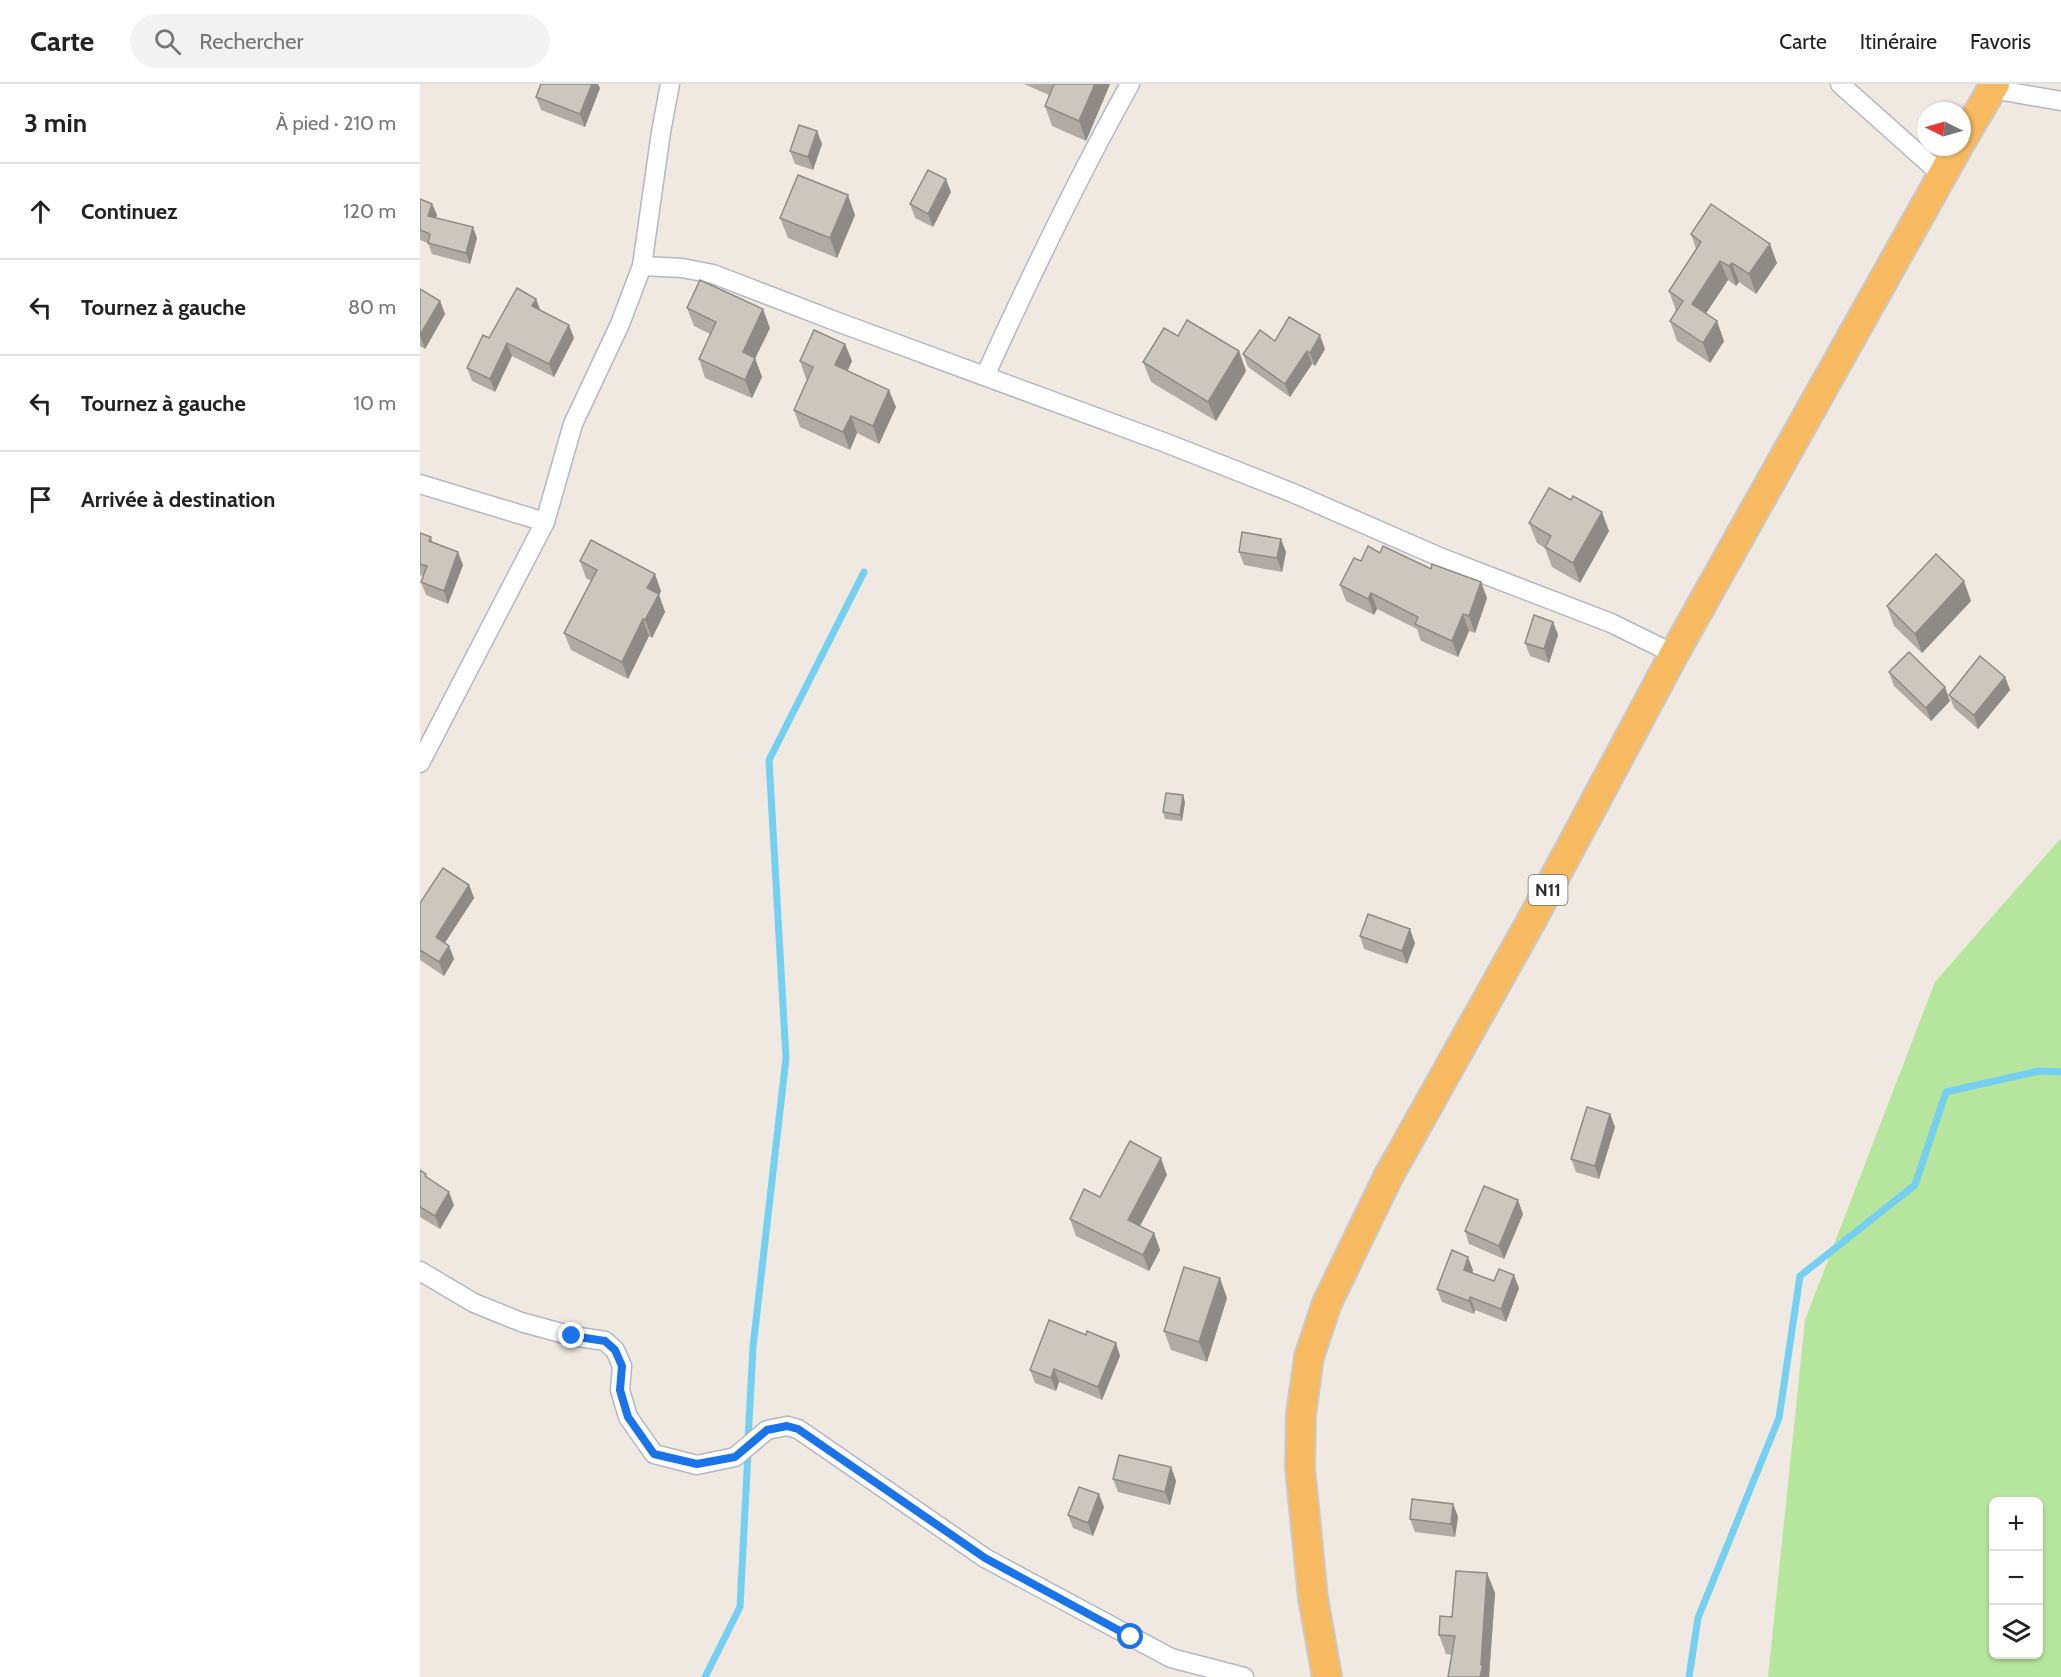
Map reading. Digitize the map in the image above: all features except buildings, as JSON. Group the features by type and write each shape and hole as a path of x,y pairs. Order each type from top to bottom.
{"highway":[{"path":"1971,125 1994,86"},
{"name":"N11","path":"1327,1677 1313,1598 1300,1467 1301,1414 1309,1357 1327,1303 1388,1177 1534,916 1674,654 1953,156"}],"street":[{"path":"420,763 545,522 573,424 620,324 642,266 670,84"},
{"path":"985,376 1036,262 1130,84"},
{"path":"1840,84 1942,175"},
{"path":"1994,86 2061,101"},
{"path":"642,266 682,268 713,274 1166,443 1293,493 1442,558 1611,623 1674,654"},
{"path":"420,484 545,522"},
{"path":"420,1271 432,1276 474,1303 521,1322 572,1336 605,1341 615,1350 622,1366 620,1390 628,1417 654,1454 697,1464 735,1457 767,1430 787,1426 798,1429 985,1558 1171,1658 1244,1677"}],"green space":[{"path":"2061,838 2061,1677 1768,1677 1805,1320 1935,982"}],"waterway":[{"path":"748,1441 753,1347 786,1058 769,760 864,572"},
{"path":"1689,1677 1698,1618 1779,1418 1800,1276 1915,1185 1946,1092 2039,1071 2061,1072"},
{"path":"705,1677 740,1607 748,1452"}],"route":[{"path":"572,1336 605,1341 615,1350 622,1366 620,1390 628,1417 654,1454 697,1464 735,1457 767,1430 787,1426 798,1429 985,1558 1131,1637"}]}
